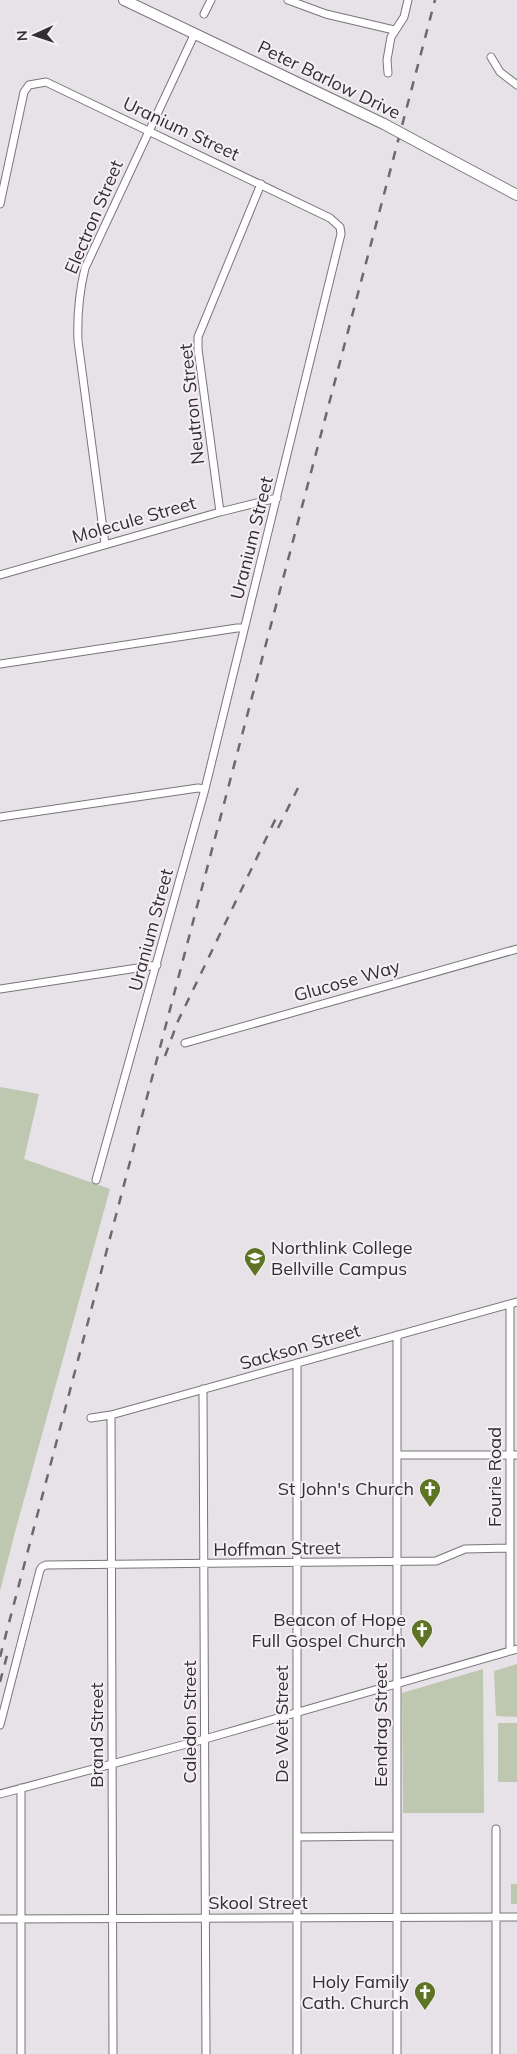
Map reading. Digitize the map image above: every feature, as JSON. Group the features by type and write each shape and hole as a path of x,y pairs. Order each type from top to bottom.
{"street":[{"name":"Peter Barlow Drive","path":"124,0 384,124 517,196"},
{"path":"204,14 211,0"},
{"path":"288,0 326,14 394,30"},
{"path":"388,72 387,60 394,30 404,18 408,0"},
{"name":"Electron Street","path":"105,544 78,341 77,317 80,291 85,268 194,33"},
{"path":"491,56 500,72 517,85"},
{"name":"Uranium Street","path":"0,204 24,92 29,85 37,82 46,82 330,218 340,227 341,234 205,789 96,1180"},
{"name":"Neutron Street","path":"220,512 198,337 261,184"},
{"name":"Molecule Street","path":"0,575 220,512 277,498"},
{"path":"0,664 244,628"},
{"path":"0,817 198,788 205,789"},
{"name":"Glucose Way","path":"185,1043 517,949"},
{"path":"0,989 157,965"},
{"name":"Sackson Street","path":"91,1418 111,1415 203,1390 513,1303"},
{"name":"Fourie Road","path":"513,1303 513,1455 510,1548 513,1650"},
{"name":"Eendrag Street","path":"397,1335 397,2054"},
{"name":"De Wet Street","path":"297,1363 297,2054"},
{"name":"Caledon Street","path":"203,1390 206,2054"},
{"name":"Brand Street","path":"111,1415 113,2054"},
{"path":"397,1455 513,1455"},
{"name":"Hoffman Street","path":"0,1724 42,1567 46,1565 110,1563 204,1565 436,1561 465,1549 510,1548"},
{"path":"0,1794 205,1739 296,1711 513,1650"},
{"path":"20,2054 21,1788"},
{"path":"496,1829 496,2054"},
{"path":"297,1837 396,1836"},
{"name":"Skool Street","path":"0,1919 517,1917"}],"green space":[{"path":"0,1087 39,1094 24,1159 110,1189 0,1591"},
{"path":"517,1664 517,1717 496,1716 494,1671"},
{"path":"483,1669 484,1813 403,1813 402,1693"},
{"path":"498,1723 517,1723 517,1782 498,1782"},
{"path":"511,1884 517,1884 517,1904 511,1904"}],"railway":[{"path":"0,1657 435,0"},
{"path":"278,828 298,788"},
{"path":"165,1056 178,1021 277,816"},
{"path":"0,1682 9,1648"}],"place":[{"name":"Northlink College Bellville Campus","path":"255,1277"},
{"name":"St John's Church","path":"430,1508"},
{"name":"Beacon of Hope Full Gospel Church","path":"422,1649"},
{"name":"Holy Family Cath. Church","path":"425,2011"}]}
